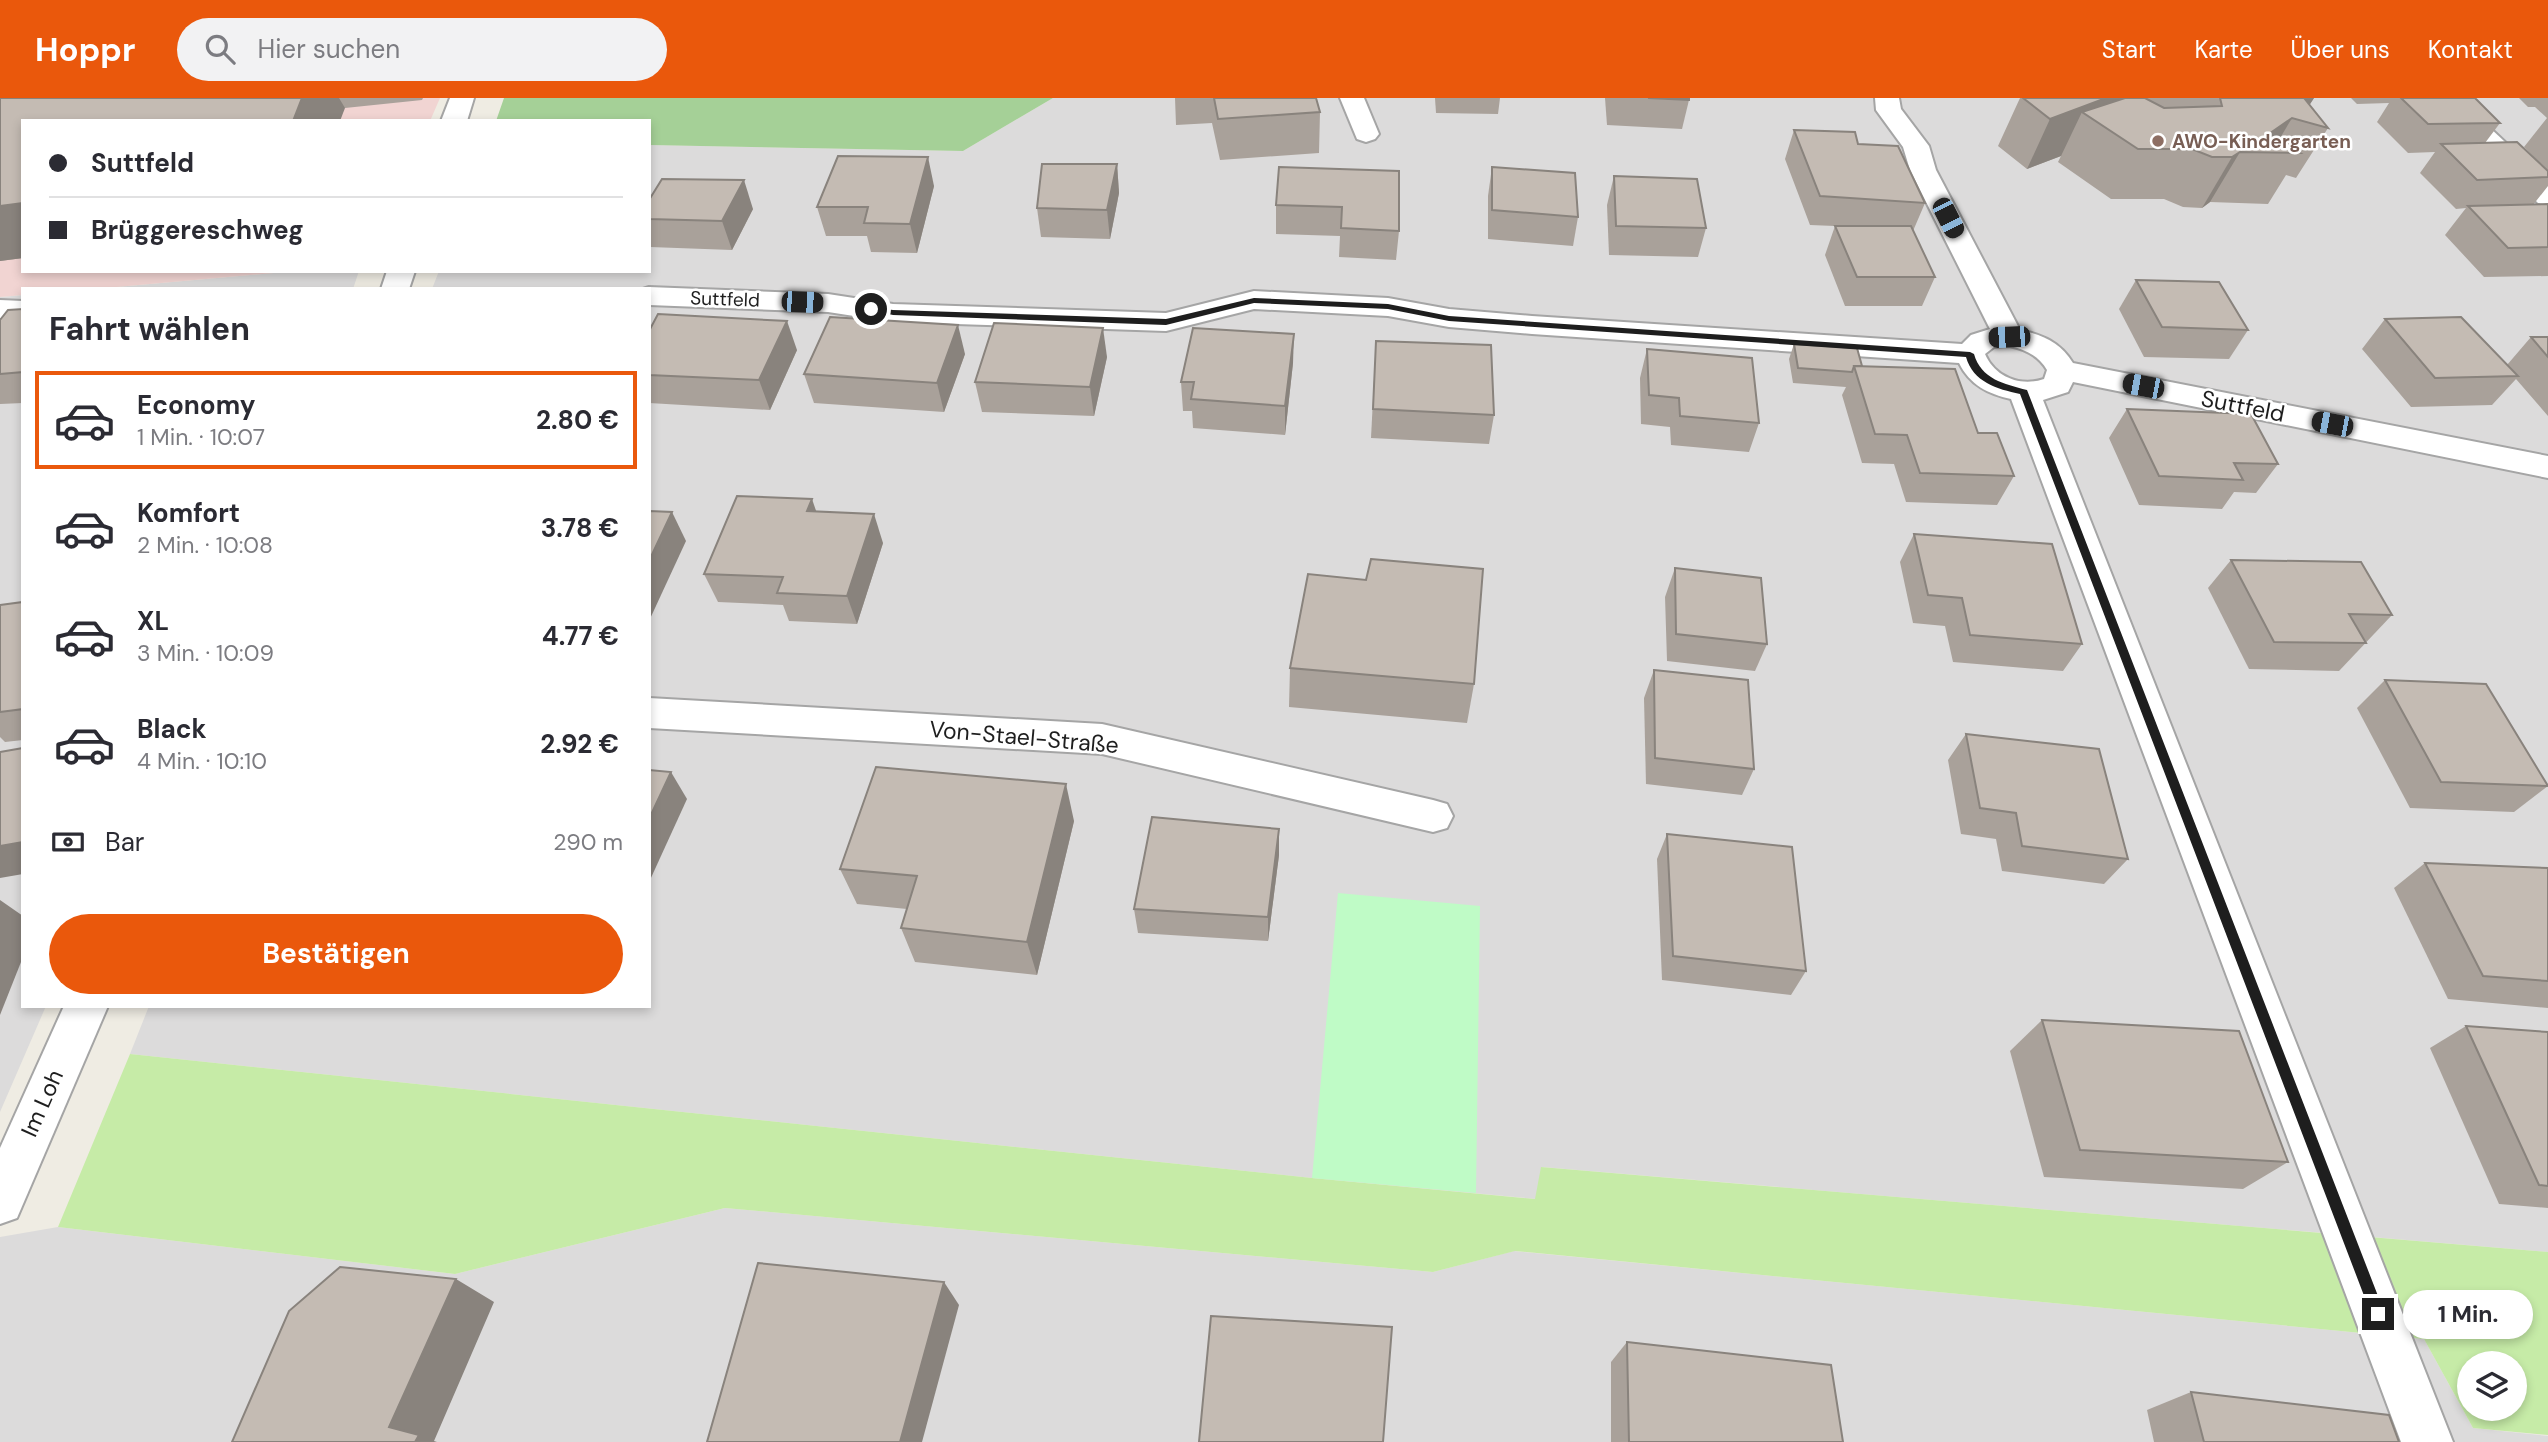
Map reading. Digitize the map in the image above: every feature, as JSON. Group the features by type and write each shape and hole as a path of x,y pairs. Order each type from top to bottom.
{"street":[{"path":"455,119 463,98"},
{"path":"1352,98 1366,134"},
{"path":"1887,98 1889,110 1916,146 1923,170 2009,337"},
{"path":"2444,98 2548,197"},
{"name":"Suttfeld","path":"651,296 828,303 893,313 1166,322 1254,300 1388,307 1449,318 1518,324 1970,354"},
{"path":"0,309 21,310"},
{"path":"2009,337 2044,348 2059,362 2062,370 2057,385 2024,392 2003,388 1985,378 1973,366 1970,354 1976,344 2009,337"},
{"name":"Suttfeld","path":"2062,370 2548,467"},
{"path":"2024,392 2427,1442"},
{"name":"Von-Stael-Straße","path":"651,713 1102,739 1433,816"},
{"name":"Im Loh","path":"0,1201 85,1008"}],"shaded area":[{"path":"0,98 440,98 431,119 21,119 21,273 274,273 116,287 21,287 21,295 0,297"},
{"path":"1053,98 2548,98 2548,1252 1542,1167 1536,1199 130,1054 148,1008 651,1008 651,287 433,287 438,273 651,273 651,145 963,151"},
{"path":"274,273 358,273 354,287 116,287"},
{"path":"21,295 21,1008 45,1008 0,1112 0,297"},
{"path":"725,1208 1433,1272 1514,1251 2424,1339 2457,1399 2457,1421 2469,1421 2473,1428 2548,1436 2548,1442 0,1442 0,1237 58,1227 455,1274"}],"green space":[{"path":"504,98 1053,98 963,151 651,145 651,119 497,119"},
{"path":"1338,893 1480,906 1476,1193 1312,1178"},
{"path":"130,1054 1535,1199 1541,1167 2548,1252 2548,1435 2473,1428 2469,1421 2527,1421 2527,1351 2457,1351 2457,1399 2424,1339 1515,1251 1433,1272 725,1208 455,1274 58,1227"}],"building":[{"path":"0,98 302,98 294,119 21,119 21,203 0,206"},
{"path":"1214,98 1316,98 1320,112 1218,119"},
{"path":"1648,98 1689,98 1689,100"},
{"path":"2023,98 2106,98 2050,119"},
{"path":"2125,98 2145,98 2164,108 2222,106 2220,98 2304,98 2328,128 2292,118 2269,134 2300,153 2240,152 2232,157 2212,157 2192,149 2138,149 2082,112"},
{"path":"2401,98 2475,98 2500,123 2428,124"},
{"path":"1794,130 1855,132 1858,144 1898,146 1925,203 1820,196"},
{"path":"2517,142 2548,171 2548,177 2477,180 2441,144"},
{"path":"838,156 928,157 910,224 864,223 868,207 817,207"},
{"path":"1042,164 1117,164 1107,210 1037,208"},
{"path":"1279,167 1399,171 1399,231 1341,228 1342,207 1276,205"},
{"path":"1492,167 1575,173 1578,217 1492,210"},
{"path":"1614,176 1697,179 1706,228 1616,226"},
{"path":"662,179 744,180 722,221 651,219 651,197"},
{"path":"2548,204 2548,247 2508,248 2468,206"},
{"path":"1835,226 1911,226 1935,277 1857,277"},
{"path":"2136,280 2219,282 2248,330 2162,327"},
{"path":"21,309 21,372 0,374 0,320 8,310"},
{"path":"658,314 787,321 759,380 651,375 651,327"},
{"path":"830,317 958,325 937,383 804,374"},
{"path":"2461,317 2518,376 2435,378 2385,319"},
{"path":"994,323 1103,328 1090,387 975,382"},
{"path":"1193,328 1294,334 1285,406 1191,399 1194,382 1181,382"},
{"path":"2531,337 2548,337 2548,357"},
{"path":"1376,341 1491,345 1494,415 1373,409"},
{"path":"1794,344 1857,348 1862,366 1854,366 1852,372 1798,368"},
{"path":"1647,349 1752,358 1759,423 1680,416 1679,398 1649,395"},
{"path":"1854,366 1955,369 1978,433 1997,433 2014,476 1920,473 1907,435 1875,434"},
{"path":"2127,409 2251,414 2278,464 2234,463 2243,480 2159,476"},
{"path":"737,496 812,499 807,511 874,514 847,596 777,593 783,577 704,574"},
{"path":"651,511 672,512 651,557"},
{"path":"1914,534 2052,544 2082,644 1970,635 1962,598 1928,595"},
{"path":"1371,559 1483,569 1474,684 1290,668 1308,574 1366,580"},
{"path":"2231,560 2361,562 2392,615 2349,614 2366,643 2274,642"},
{"path":"1675,568 1761,578 1767,644 1676,634"},
{"path":"21,602 21,709 0,712 0,605"},
{"path":"1654,670 1748,680 1754,769 1655,758"},
{"path":"2385,680 2486,684 2548,786 2441,782"},
{"path":"1966,734 2099,749 2128,859 2022,846 2016,813 1980,808"},
{"path":"21,748 21,842 0,846 0,752"},
{"path":"876,767 1066,784 1027,942 901,928 917,876 840,869"},
{"path":"651,770 671,772 651,815"},
{"path":"1152,817 1279,829 1268,917 1134,909"},
{"path":"1667,834 1792,847 1806,971 1673,956"},
{"path":"2425,863 2548,868 2548,981 2483,976"},
{"path":"2042,1020 2239,1031 2288,1162 2080,1150"},
{"path":"2466,1026 2548,1032 2548,1186 2539,1185"},
{"path":"758,1263 944,1282 900,1442 707,1442"},
{"path":"340,1267 456,1279 389,1427 419,1435 415,1442 232,1442 289,1311"},
{"path":"1211,1316 1392,1327 1383,1442 1199,1442"},
{"path":"1627,1342 1831,1365 1843,1442 1629,1442"},
{"path":"2191,1392 2389,1415 2399,1442 2204,1442"}],"place":[{"name":"AWO-Kindergarten","path":"2158,141"}],"route":[{"path":"871,309 893,313 1166,322 1254,300 1388,307 1449,318 1615,332 1970,354 1973,366 1985,378 2003,388 2024,392 2378,1314"}]}
